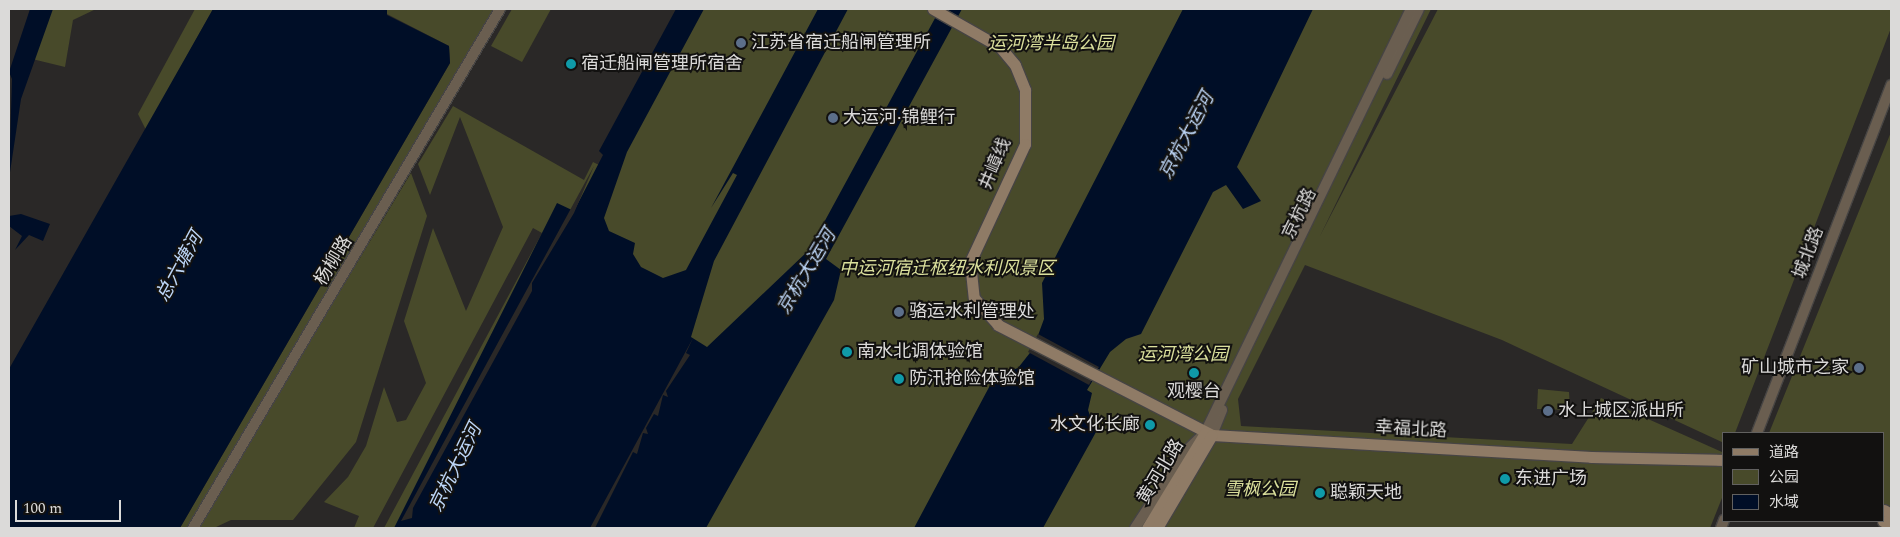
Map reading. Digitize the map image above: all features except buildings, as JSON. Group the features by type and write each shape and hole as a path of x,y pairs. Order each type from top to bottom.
{"main road":[{"name":"井嶂线","path":"933,9 960,24 1011,58 1025,90 1025,144 974,252 970,280 986,315 1032,343 1110,383"},
{"name":"幸福北路","path":"1110,383 1208,434 1590,457 1722,460"},
{"name":"黄河北路","path":"1147,528 1208,434"},
{"name":"黄河北路","path":"1156,528 1208,434"}],"street":[{"name":"杨柳路","path":"193,528 500,9"},
{"name":"京杭路","path":"1208,434 1411,9"},
{"name":"京杭路","path":"1208,434 1420,9"},
{"name":"城北路","path":"1757,432 1891,85"},
{"path":"1135,528 1184,453 1208,434"}],"green space":[{"path":"40,9 96,9 73,20 65,67 24,57"},
{"path":"195,9 213,9 146,130 138,114"},
{"path":"387,9 497,9 190,528 180,528 450,63 449,46 387,14"},
{"path":"512,9 551,9 522,62 491,46"},
{"name":"中运河宿迁枢纽水利风景区","path":"695,9 1431,9 1320,236 1438,9 1891,9 1891,28 1735,432 1722,432 1722,442 1502,340 1305,265 1238,399 1241,426 1572,444 1601,398 1722,452 1722,498 1710,528 384,528 542,233 533,228 373,528 354,528 359,516 324,502 348,477 366,446 384,387 397,422 406,420 426,383 404,321 433,228 466,311 503,227 460,117 430,195 418,164 453,106 584,180 593,162 607,169"},
{"path":"1891,132 1891,510 1885,507 1885,432 1769,432"},
{"path":"411,173 427,216 356,442 293,520 231,520 214,528 198,528"},
{"path":"1538,389 1569,392 1570,410 1537,409"}],"water":[{"path":"30,9 53,9 21,99 9,179 12,79 9,72"},
{"name":"总六塘河","path":"213,9 387,9 387,15 449,46 450,63 180,528 9,528 9,369"},
{"name":"京杭大运河","path":"676,9 704,9 627,152 604,218 609,231 635,243 633,254 641,267 663,278 686,270 737,175 733,173 711,208 818,9 848,9 714,261 691,337 707,347 809,250 940,9 962,9 826,259 841,270 834,300 706,528 394,528 557,203 574,211 603,155 599,151"},
{"name":"京杭大运河","path":"1183,9 1313,9 1237,167 1261,201 1243,209 1226,185 1213,192 1141,334 1126,339 1110,352 1087,390 1092,393 1088,410 1096,432 1043,528 914,528 995,376 1018,368 1033,349 1044,319 1042,283"},
{"path":"21,214 50,224 43,241 29,235 15,250 22,236 9,226 9,216"}],"pier":[{"path":"594,166 574,213 532,283 532,291 413,508 412,518 401,521"},
{"path":"1038,334 1099,367 1089,385 1028,352"},
{"path":"693,338 686,353 690,355 666,391 668,397 663,395 658,416 654,414 646,428 648,434 643,433 637,454 633,452 595,528 590,528"}],"place":[{"name":"江苏省宿迁船闸管理所","path":"741,43"},
{"name":"宿迁船闸管理所宿舍","path":"571,64"},
{"name":"大运河·锦鲤行","path":"833,118"},
{"name":"骆运水利管理处","path":"899,312"},
{"name":"南水北调体验馆","path":"847,352"},
{"name":"矿山城市之家","path":"1859,368"},
{"name":"观樱台","path":"1194,373"},
{"name":"防汛抢险体验馆","path":"899,379"},
{"name":"水上城区派出所","path":"1548,411"},
{"name":"水文化长廊","path":"1150,425"},
{"name":"东进广场","path":"1505,479"},
{"name":"聪颖天地","path":"1320,493"}],"park label":[{"name":"运河湾半岛公园","path":"1051,44"},
{"name":"运河湾公园","path":"1183,355"},
{"name":"雪枫公园","path":"1260,490"}]}
